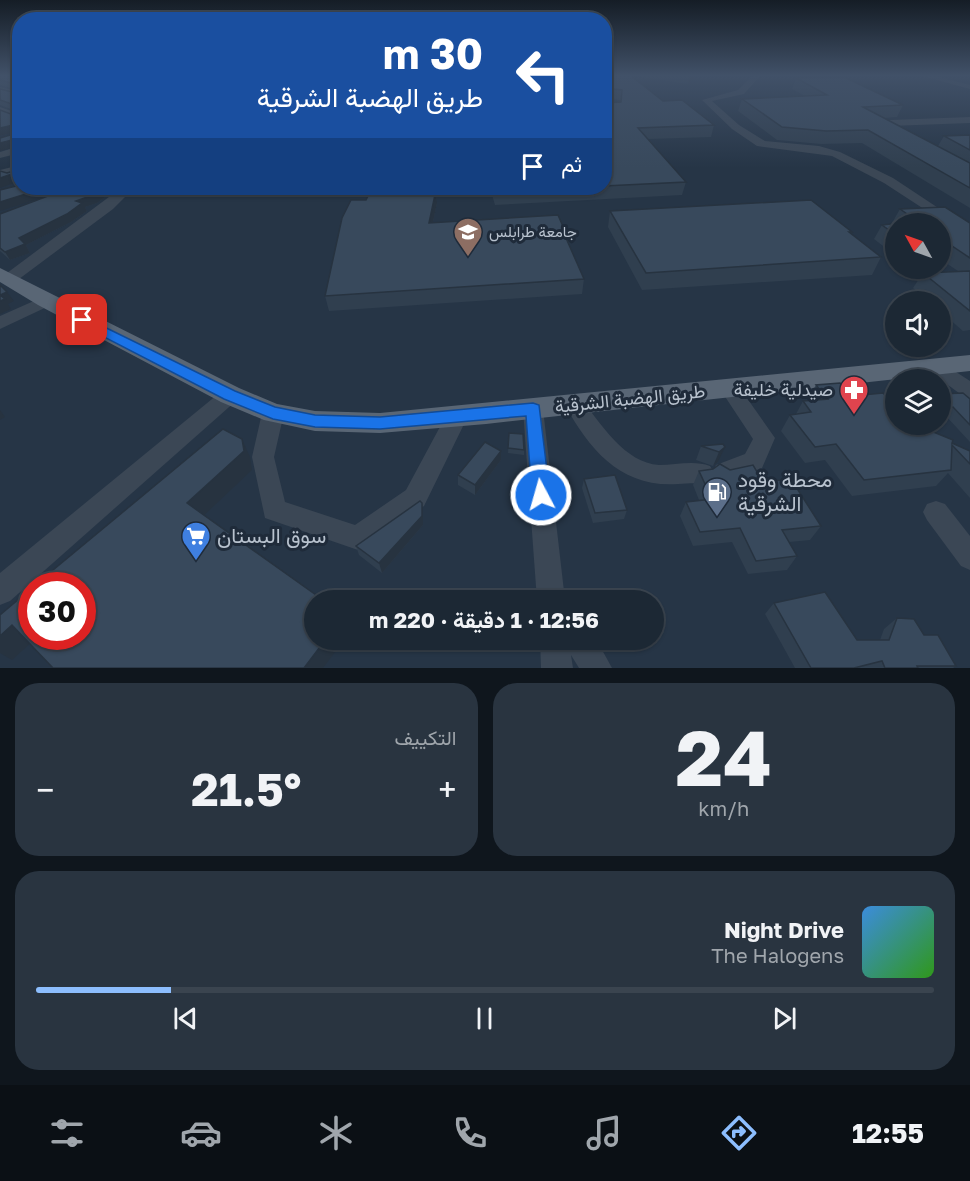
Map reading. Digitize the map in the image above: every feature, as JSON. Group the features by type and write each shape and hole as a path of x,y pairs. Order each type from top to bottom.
{"main road":[{"name":"طريق الهضبة الشرقية","path":"4,277 45,301 230,395 273,413 315,421 380,423 970,363"}],"street":[{"path":"713,106 756,142 770,147 816,149 839,155 886,178 970,235"},
{"path":"890,123 970,120"},
{"path":"4,277 108,206 120,195"},
{"path":"0,323 45,301"},
{"path":"936,366 970,391"},
{"path":"574,405 596,435 620,458 645,473 713,473 754,461 764,438 730,389"},
{"path":"0,591 230,395"},
{"path":"533,409 553,590"},
{"path":"273,413 263,457 274,510 358,538 415,498 458,416"},
{"path":"936,512 970,557"},
{"path":"556,650 557,668"},
{"path":"585,650 596,668"}],"building":[{"path":"612,106 690,106 714,125 638,128 686,182 612,186"},
{"path":"752,106 880,106 863,107 970,163 970,188 868,130 826,131 782,127"},
{"path":"0,110 12,114 12,125 0,128"},
{"path":"12,134 12,140 0,143 0,138"},
{"path":"970,135 970,150 944,136"},
{"path":"0,171 12,171 12,174 0,178"},
{"path":"12,187 12,195 22,195 0,202 0,190"},
{"path":"50,195 93,195 76,201 82,203 67,214 19,238 25,244 5,252 0,248 0,214"},
{"path":"368,195 435,195 429,223 558,215 584,279 325,296 342,218 351,200 366,200"},
{"path":"811,200 881,257 646,273 610,211"},
{"path":"945,207 970,223 970,258 951,245 951,213 906,213 900,209"},
{"path":"970,271 970,311 951,296 951,291 945,291 930,279 951,279 951,272"},
{"path":"0,285 7,292 0,295"},
{"path":"840,383 852,396 883,393 885,395 885,435 941,435 970,451 970,464 952,445 951,470 864,480 836,444 815,447 790,415 811,412 803,401 828,399 816,385"},
{"path":"963,393 970,399 970,425 951,407 951,394"},
{"name":"سوق البستان","path":"223,429 242,439 244,451 187,503 309,590 304,590 304,650 318,650 304,668 53,668 36,650 96,650 96,572 51,572"},
{"path":"509,433 523,434 524,450 508,448"},
{"path":"485,442 501,451 475,485 458,475"},
{"path":"723,444 725,447 719,452 701,446"},
{"path":"720,464 730,470 753,465 763,482 791,479 821,526 782,530 797,556 756,561 740,528 700,532 686,502 712,499 699,471 713,469"},
{"path":"615,475 627,510 595,513 584,479"},
{"path":"420,501 422,516 379,563 356,546"},
{"path":"825,592 857,640 889,640 897,618 914,619 924,635 938,635 956,666 885,668 882,661 854,668 811,668 774,603"},
{"name":"سوق البستان","path":"18,600 18,631 12,625 0,636 0,615"}],"place":[{"name":"جامعة طرابلس","path":"468,258"},
{"name":"صيدلية خليفة","path":"854,416"},
{"name":"محطة وقود الشرقية","path":"717,518"},
{"name":"سوق البستان","path":"196,562"}],"route":[{"path":"82,320 230,395 273,413 315,421 380,423 533,409 541,495"}]}
